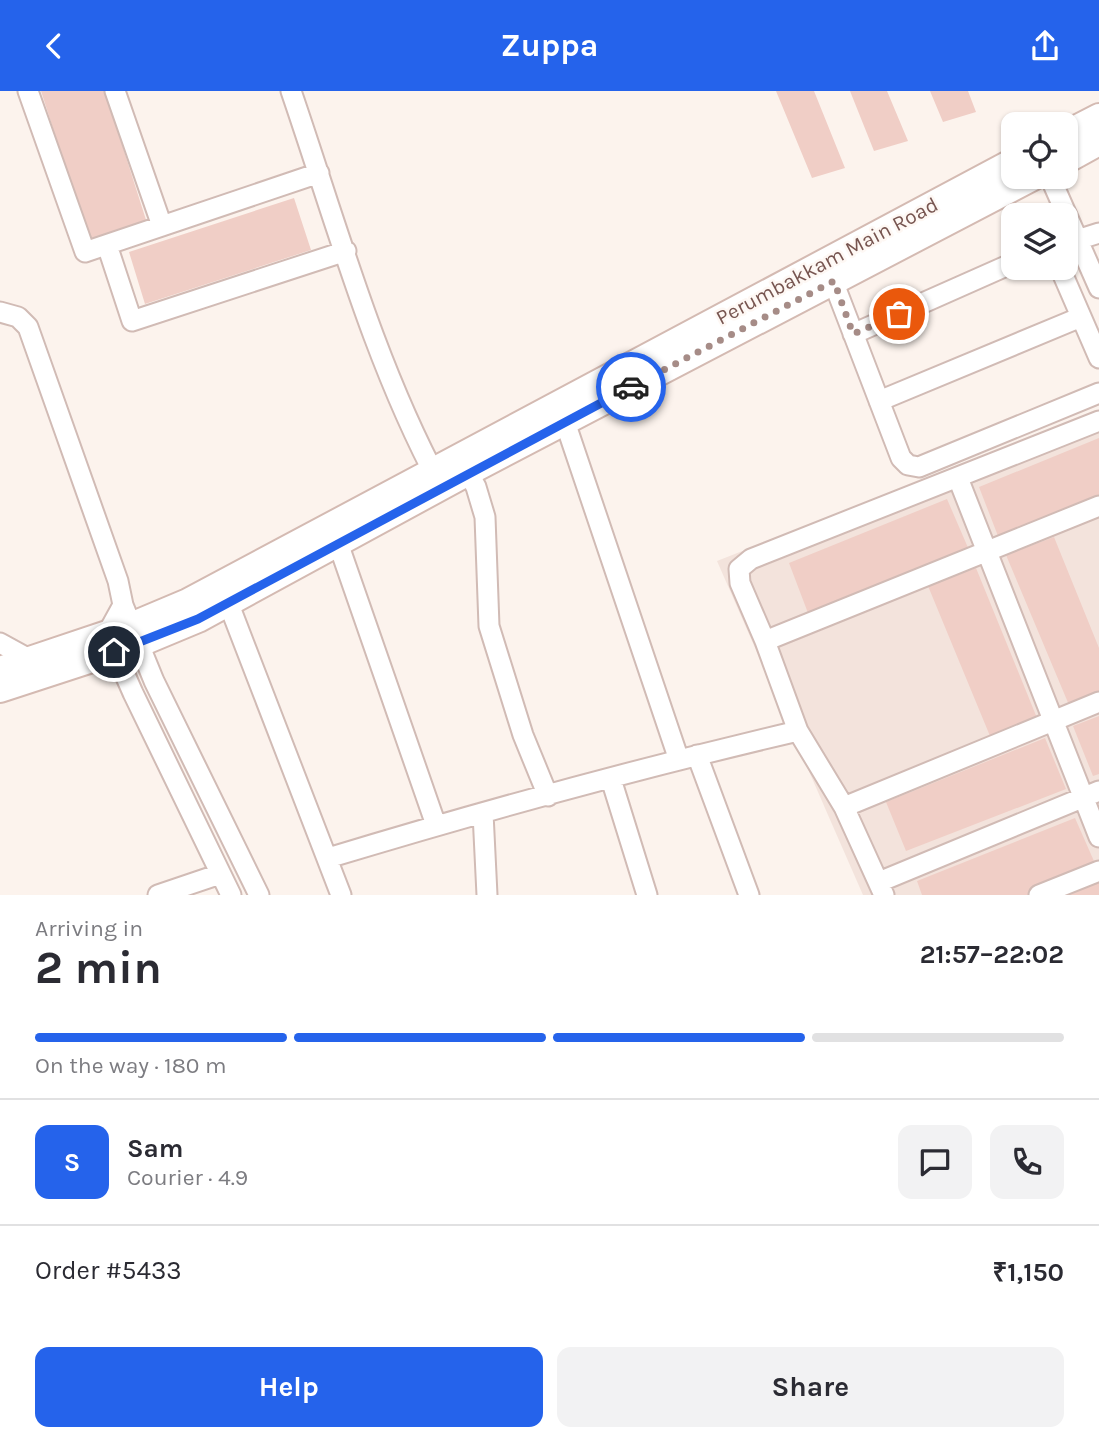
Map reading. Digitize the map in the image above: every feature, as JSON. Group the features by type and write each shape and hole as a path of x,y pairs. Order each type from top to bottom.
{"street":[{"path":"28,91 85,252 319,173"},
{"path":"115,91 162,226"},
{"path":"291,91 393,386 437,479"},
{"path":"1078,128 1099,117"},
{"path":"1078,153 1099,142"},
{"name":"Perumbakkam Main Road","path":"0,689 188,602 437,479 1001,169"},
{"name":"Perumbakkam Main Road","path":"0,670 123,632 198,619 338,543 437,479 468,473 1010,189"},
{"path":"1078,240 1099,233"},
{"path":"1078,242 1099,288"},
{"path":"107,245 132,321 346,251"},
{"path":"853,334 1001,268"},
{"path":"1065,280 1099,358"},
{"path":"834,281 901,458 908,465 919,467 1099,393"},
{"path":"0,312 19,317 28,327 118,582 123,632 231,895"},
{"path":"879,401 1081,317"},
{"path":"1091,794 881,889 844,807 798,731 765,641 740,583 739,569 764,554 1099,421"},
{"path":"565,422 688,757 749,895"},
{"path":"468,473 477,487 485,517 489,626 523,735 548,796"},
{"path":"958,478 1053,721 1091,794 1099,837"},
{"path":"765,641 1099,506"},
{"path":"338,543 436,825"},
{"path":"228,602 341,895"},
{"path":"123,632 259,895"},
{"path":"0,643 31,660"},
{"path":"844,807 1099,702"},
{"path":"328,858 436,825 688,757 798,731"},
{"path":"611,779 647,895"},
{"path":"483,813 487,895"},
{"path":"1039,895 1099,871"},
{"path":"158,895 220,873"}],"shaded area":[{"path":"1099,410 1099,895 863,895 717,561"}],"building":[{"path":"41,91 105,91 147,223 89,241"},
{"path":"776,91 814,91 845,168 812,178"},
{"path":"850,91 887,91 908,141 874,151"},
{"path":"930,91 968,91 976,112 943,122"},
{"path":"294,198 311,250 145,304 129,252"},
{"path":"1099,438 1099,497 998,536 979,487"},
{"path":"947,499 969,550 808,613 789,563"},
{"path":"1054,537 1099,648 1099,693 1069,705 1006,555"},
{"path":"976,568 1037,718 990,736 928,586"},
{"path":"1099,716 1099,774 1093,776 1073,726"},
{"path":"1045,738 1066,789 906,851 886,802"},
{"path":"1075,818 1097,868 1028,895 922,895 917,881"},
{"path":"1099,882 1099,895 1065,895"}],"way so far":[{"path":"631,387 834,281 853,334 899,314"}],"route":[{"path":"114,652 198,619 631,387"}]}
